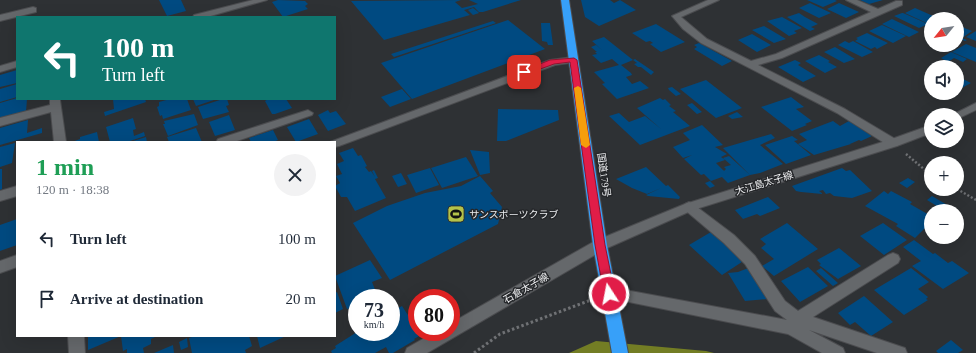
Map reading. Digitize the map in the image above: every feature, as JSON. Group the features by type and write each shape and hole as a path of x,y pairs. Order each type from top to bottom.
{"highway":[{"name":"国道179号","path":"565,0 600,245 620,353"}],"street":[{"path":"0,18 34,13 31,0"},
{"path":"201,16 263,0"},
{"path":"715,0 676,16 686,27 704,41 841,111 894,143"},
{"path":"850,0 877,12"},
{"path":"751,64 779,56 899,3"},
{"path":"336,143 553,62 574,60"},
{"path":"0,69 16,64"},
{"path":"0,122 56,103 60,141"},
{"path":"964,112 976,106"},
{"path":"225,141 308,113"},
{"name":"大江島太子線","path":"600,245 689,207 894,143 924,132"},
{"path":"0,196 16,191"},
{"path":"689,207 729,239 745,255 780,306 794,323 837,353"},
{"name":"石倉太子線","path":"460,326 600,245"},
{"path":"794,323 893,260"},
{"path":"0,267 16,261"},
{"path":"609,294 794,323 899,353"},
{"path":"76,337 77,353"},
{"name":"石倉太子線","path":"413,353 434,341"}],"path":[{"path":"894,143 924,169"},
{"path":"964,193 976,200"},
{"path":"474,353 500,334 563,309 609,294"}],"shaded area":[{"path":"596,341 706,351 714,353 569,353"}],"building":[{"path":"159,0 181,0 186,11 167,16"},
{"path":"278,0 305,1 308,4 305,6 308,9 282,16 272,2"},
{"path":"461,0 455,2 462,8 478,4 469,0 521,0 483,12 479,12 474,7 464,10 470,15 384,40 351,1"},
{"path":"581,0 610,0 614,3 620,0 636,10 599,26 585,17"},
{"path":"807,0 835,0 837,1 823,7"},
{"path":"860,0 883,0 869,4"},
{"path":"810,3 831,13 819,18 799,8"},
{"path":"839,3 859,12 846,18 827,9"},
{"path":"473,8 479,13 473,15 468,10"},
{"path":"915,8 924,12 924,22 905,13"},
{"path":"799,13 818,24 811,27 815,29 810,31 787,17"},
{"path":"903,13 924,22 924,26 919,28 894,16"},
{"path":"782,17 802,28 794,31 797,33 789,36 767,21"},
{"path":"892,19 919,32 909,37 882,24"},
{"path":"508,20 545,49 412,99 381,63"},
{"path":"493,21 496,23 394,57 391,54"},
{"path":"541,23 550,23 553,45 548,45 547,42 542,41"},
{"path":"656,24 685,42 661,52 650,44 653,43 650,41 646,42 632,33"},
{"path":"882,25 906,36 893,43 869,31"},
{"path":"764,26 786,39 774,43 752,30"},
{"path":"964,28 972,31 964,37"},
{"path":"976,31 976,41 966,37"},
{"path":"867,33 888,43 877,49 875,47 871,49 855,41 858,39 856,38"},
{"path":"752,34 771,45 757,52 738,40"},
{"path":"604,37 633,60 621,65 631,73 632,75 626,77 632,84 640,81 649,88 617,99 602,84 605,83 594,72 619,65 612,59 601,63 592,55 597,54 595,52 597,52 591,47 596,45 602,50 592,41"},
{"path":"845,41 849,43 853,41 873,52 862,57 838,45"},
{"path":"699,43 732,61 722,66 694,49 697,47 694,45"},
{"path":"966,44 976,48 976,62 952,52 964,52 964,45"},
{"path":"835,47 855,59 844,63 824,52"},
{"path":"951,52 967,59 964,61 954,58 951,60 944,60 941,58"},
{"path":"819,55 837,67 825,73 805,61"},
{"path":"635,59 654,72 651,75 641,67 634,64 637,63 633,60"},
{"path":"795,60 801,63 798,65 816,76 803,82 778,67"},
{"path":"16,70 16,83 0,87 0,75"},
{"path":"706,80 742,108 716,118 680,89"},
{"path":"964,80 971,83 964,87"},
{"path":"16,84 16,97 0,102 0,89"},
{"path":"672,87 681,94 676,96 668,88"},
{"path":"402,89 411,99 390,107 381,97"},
{"path":"791,97 804,107 796,109 812,121 805,124 807,125 792,131 761,107"},
{"path":"16,98 16,100 27,100 26,112 0,118 0,103"},
{"path":"660,98 663,100 665,99 671,105 669,106 676,111 673,112 690,126 640,145 609,116 619,113 629,122 645,116 661,129 637,108"},
{"path":"113,100 145,100 146,102 105,116 104,112 114,109"},
{"path":"166,100 187,100 191,110 163,119 162,115 160,116 157,107 159,106 159,102"},
{"path":"193,100 214,100 196,106"},
{"path":"220,100 227,100 229,105 226,106 229,112 203,119 198,107"},
{"path":"287,100 292,108 272,114 265,101"},
{"path":"692,103 702,112 697,114 687,105"},
{"path":"498,109 558,110 559,120 506,141 497,141"},
{"path":"328,110 330,113 336,111 346,124 328,131 318,115"},
{"path":"737,112 743,117 732,119 728,116"},
{"path":"194,114 198,125 168,136 163,124 165,124 164,121"},
{"path":"229,115 235,130 215,136 209,122"},
{"path":"133,118 136,129 133,130 134,136 144,132 145,136 130,141 110,141 106,127"},
{"path":"309,119 318,134 295,141 287,127"},
{"path":"28,120 27,133 42,128 42,133 0,145 0,128"},
{"path":"833,121 840,126 849,121 872,136 861,141 859,140 851,144 814,155 798,144 807,140 799,134"},
{"path":"702,125 723,145 715,147 727,154 721,157 725,160 716,163 724,171 726,169 724,167 731,165 723,158 729,156 750,175 728,183 722,177 711,181 704,174 701,175 684,159 692,155 683,158 673,147 690,140 683,133"},
{"path":"196,128 202,141 169,141 167,137"},
{"path":"273,130 278,140 250,141 249,138"},
{"path":"97,132 99,141 75,141 80,139 80,137"},
{"path":"771,134 775,138 760,145 783,164 760,173 750,175 723,148"},
{"path":"792,136 798,140 794,141 811,155 786,164 765,145"},
{"path":"146,137 147,141 133,141"},
{"path":"15,143 12,163 0,167 0,147"},
{"path":"353,148 358,156 361,155 367,166 365,167 369,172 371,171 375,177 372,171 374,170 378,178 375,179 386,198 355,211 347,197 341,197 336,188 336,185 340,183 336,176 342,174 337,164 344,161 339,153"},
{"path":"470,150 489,152 490,173 480,175"},
{"path":"466,157 478,176 442,188 431,168"},
{"path":"646,167 666,186 668,185 680,197 679,199 648,196 646,195 661,188 647,194 616,179"},
{"path":"430,168 439,185 416,193 407,175"},
{"path":"842,168 846,171 850,170 872,191 852,198 834,196 830,193 826,194 823,190 819,191 823,194 796,191 792,186"},
{"path":"0,169 2,169 2,189 0,190"},
{"path":"401,173 407,184 398,187 392,176"},
{"path":"480,176 493,191 490,193 502,207 498,224 390,280 353,223 387,206 425,193 461,186"},
{"path":"908,178 915,182 907,188 899,183"},
{"path":"710,181 715,186 710,188 705,183"},
{"path":"884,191 888,194 891,191 912,202 910,204 924,212 924,229 915,238 896,226 898,224 865,206"},
{"path":"932,196 946,204 934,204 927,200"},
{"path":"768,197 780,208 760,216 757,214 743,219 735,210"},
{"path":"16,219 16,245 0,251 0,225"},
{"path":"787,223 818,249 774,276 762,266 774,259 761,248 766,244 760,239"},
{"path":"883,223 907,240 884,255 860,236"},
{"path":"711,232 745,260 722,275 689,245"},
{"path":"914,240 948,263 952,261 969,273 943,289 912,266 921,261 903,247"},
{"path":"839,248 861,266 838,279 819,265 821,264 817,260"},
{"path":"370,260 382,278 372,282 375,289 348,289 347,309 336,276"},
{"path":"751,267 768,299 745,301 728,273 738,272"},
{"path":"808,267 828,286 800,302 781,281"},
{"path":"821,268 838,283 833,286 816,271"},
{"path":"911,268 929,282 918,289 928,297 926,299 928,300 904,315 874,290"},
{"path":"336,292 343,309 336,312"},
{"path":"864,296 893,322 871,336 855,322 850,325 838,313"},
{"path":"402,306 408,315 408,341 413,341 393,353 389,353 386,347 375,353 332,353 331,351 336,348 335,346 348,338 348,341 400,341 400,307"},
{"path":"88,337 119,337 88,350"},
{"path":"121,337 155,337 151,339 151,344 143,348 144,353 127,353 127,349 123,351"},
{"path":"249,337 252,346 245,350 246,353 192,353 189,338"},
{"path":"257,337 284,337 260,348"},
{"path":"187,338 188,347 181,350 179,342"},
{"path":"951,340 963,350 958,353 938,353 936,351"},
{"path":"173,345 174,353 154,353"}],"slow traffic":[{"path":"578,88 586,145"}],"place":[{"name":"サンスポーツクラブ","path":"456,214"}],"route":[{"path":"524,72 553,62 574,60 600,245 609,294"}]}
